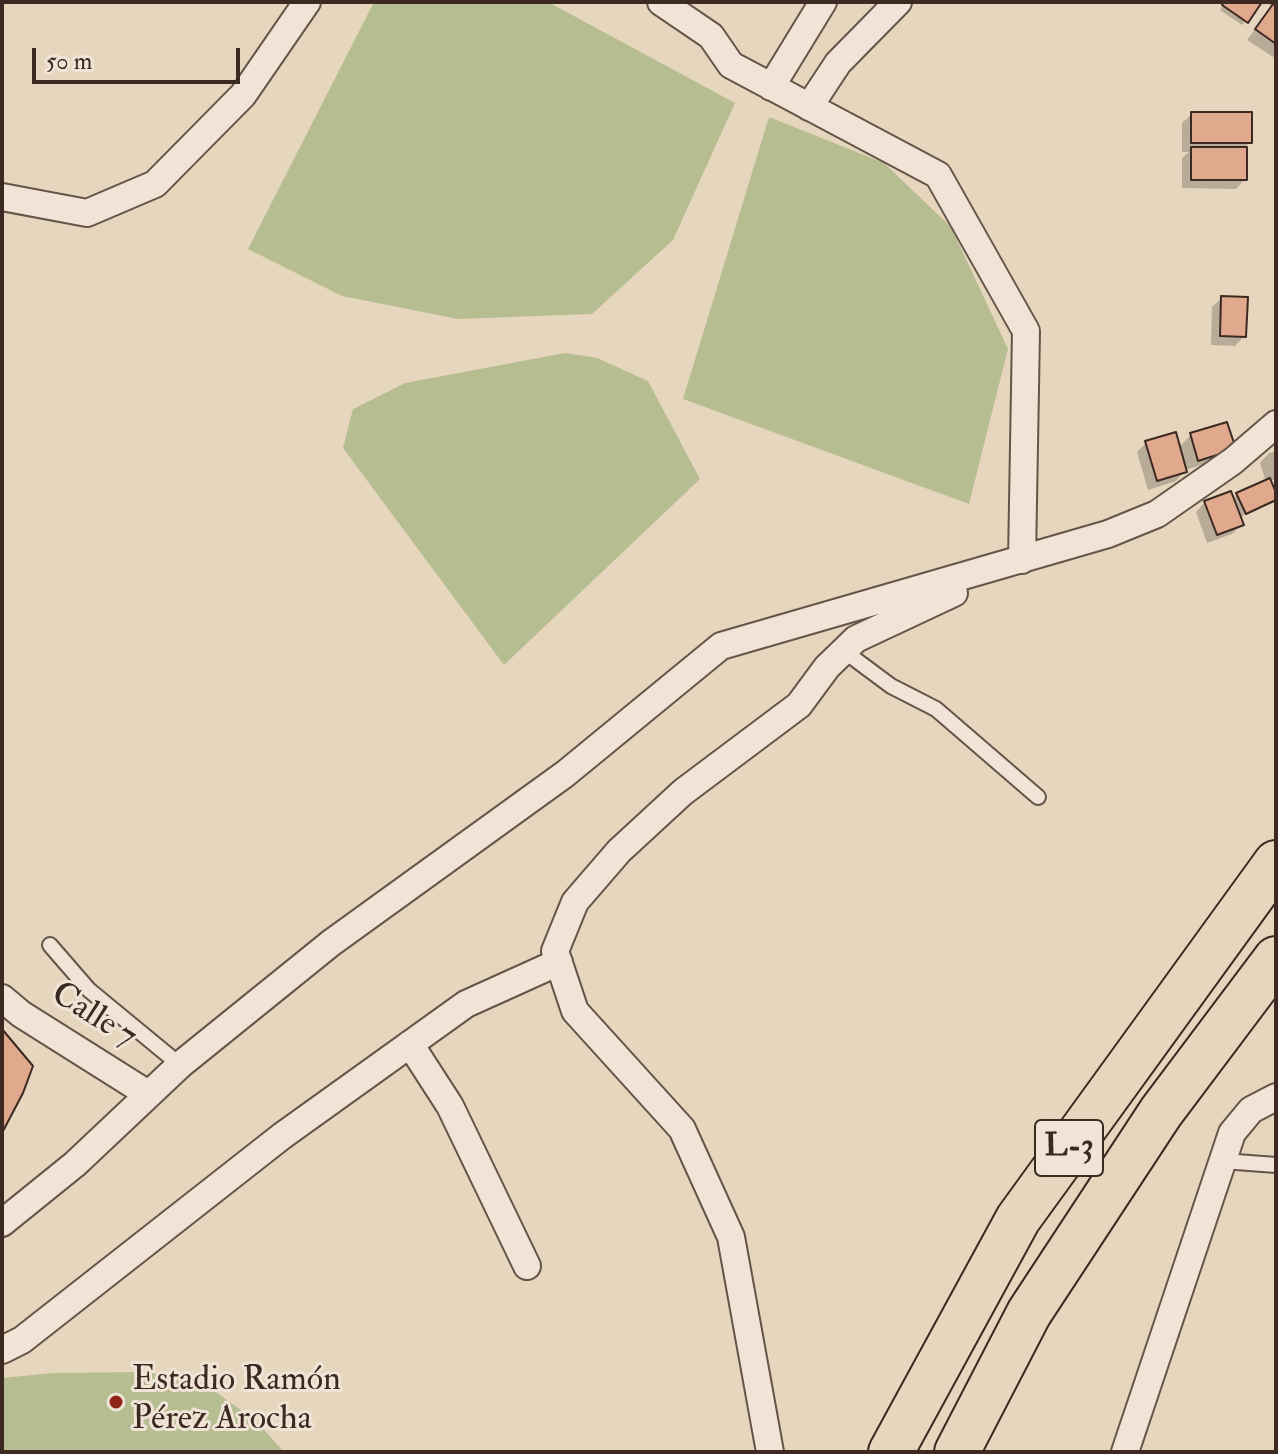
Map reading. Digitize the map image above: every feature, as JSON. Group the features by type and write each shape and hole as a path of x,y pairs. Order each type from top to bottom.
{"highway":[{"name":"L-3","path":"891,1452 1018,1219 1276,863"},
{"name":"L-3","path":"957,1452 1029,1313 1161,1112 1276,959"}],"street":[{"path":"2,197 87,213 155,184 243,95 307,2"},
{"path":"661,2 711,36 731,65 938,175 1026,331 1022,560"},
{"path":"771,87 823,2"},
{"path":"809,107 838,63 898,2"},
{"path":"2,1223 75,1164 180,1065 331,943 565,774 721,646 1108,534 1157,514 1233,461 1276,424"},
{"path":"770,1452 731,1237 682,1129 575,1011 555,951 575,902 619,851 683,792 799,705 827,667 856,639 1022,560"},
{"path":"2,1350 22,1340 282,1136 466,1004 559,962"},
{"name":"Calle 7","path":"2,998 21,1014 148,1094"},
{"path":"410,1044 450,1106 527,1266"},
{"path":"1125,1452 1232,1133 1251,1110 1276,1097"}],"lane":[{"path":"844,651 891,686 936,709 1038,797"},
{"path":"50,945 89,990 180,1065"},
{"path":"1223,1161 1276,1165"}],"green space":[{"path":"374,2 548,2 735,103 673,240 592,314 458,319 342,296 248,249"},
{"path":"769,117 884,163 951,227 1008,349 969,504 683,399"},
{"path":"565,353 597,358 648,381 700,479 504,665 343,448 353,409 405,383"},
{"name":"Estadio Ramón Pérez Arocha","path":"146,1372 203,1383 255,1420 284,1452 2,1452 2,1378 54,1373"}],"building":[{"path":"1224,2 1262,2 1248,23 1222,5"},
{"path":"1273,4 1276,6 1276,44 1255,29"},
{"path":"1191,112 1252,112 1252,143 1191,143"},
{"path":"1191,147 1247,147 1247,180 1191,180"},
{"path":"1221,296 1248,297 1246,337 1220,336"},
{"path":"1227,422 1236,449 1198,461 1190,433"},
{"path":"1176,432 1187,472 1157,481 1145,441"},
{"path":"1270,478 1276,500 1246,514 1236,493"},
{"path":"1231,491 1244,525 1217,535 1204,501"},
{"path":"2,1029 33,1066 2,1133"}],"place":[{"name":"Estadio Ramón Pérez Arocha","path":"116,1402"}]}
